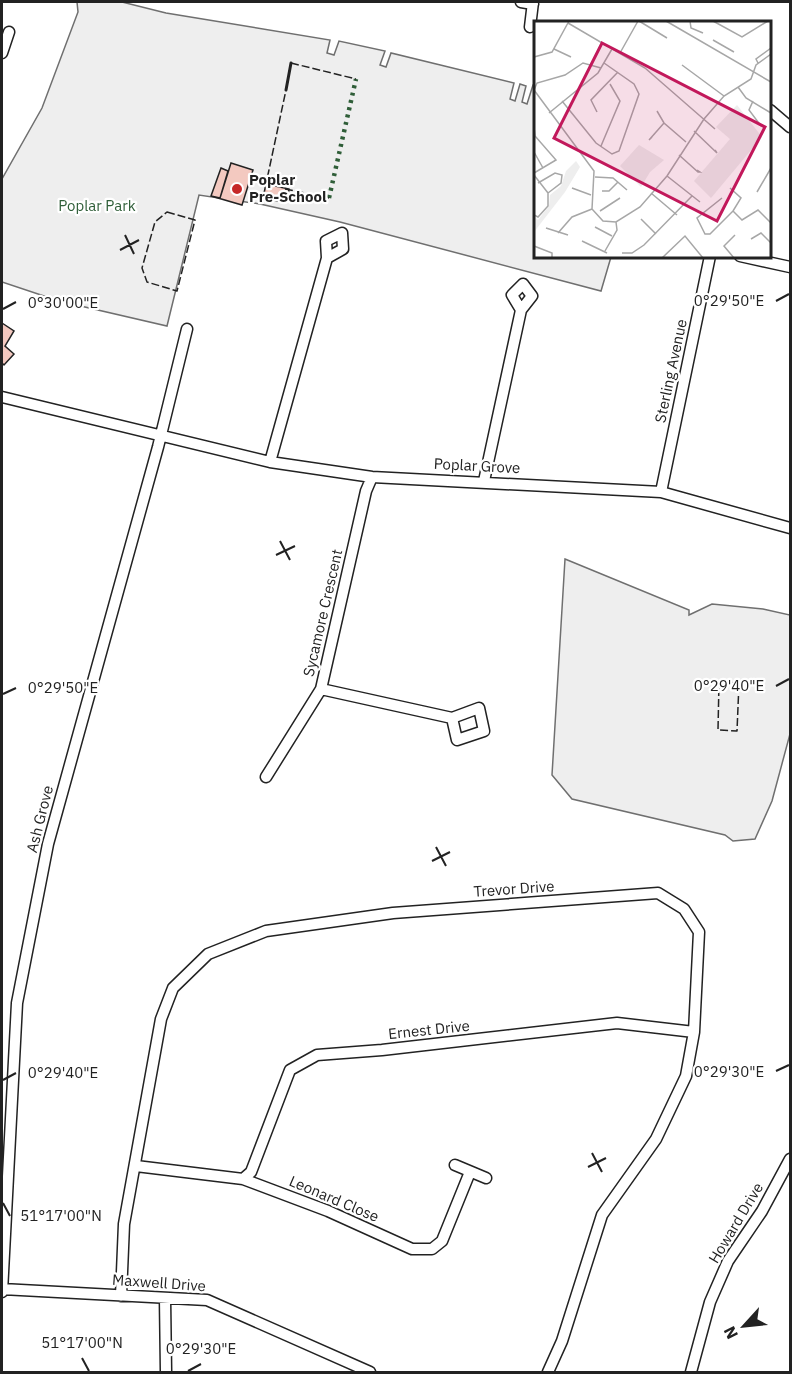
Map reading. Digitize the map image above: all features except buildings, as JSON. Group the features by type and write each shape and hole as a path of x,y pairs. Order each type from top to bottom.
{"street":[{"path":"521,2 533,3 530,27"},
{"path":"2,53 9,32"},
{"path":"771,111 790,126"},
{"path":"270,462 327,258"},
{"name":"Sterling Avenue","path":"661,492 710,258"},
{"path":"749,258 790,267"},
{"path":"484,481 521,310"},
{"path":"161,436 187,329"},
{"name":"Poplar Grove","path":"2,397 270,462 372,477 484,481 661,492 790,528"},
{"name":"Ash Grove","path":"2,1290 3,1220 17,1003 48,844 161,436"},
{"name":"Sycamore Crescent","path":"266,777 321,688 366,491 372,477"},
{"path":"321,688 452,718"},
{"name":"Trevor Drive","path":"121,1296 124,1224 161,1019 173,988 208,954 266,931 393,913 657,893 684,909 699,932 694,1032 686,1076 656,1139 602,1215 562,1341 548,1372"},
{"name":"Ernest Drive","path":"243,1179 250,1172 290,1070 317,1054 382,1050 617,1023 694,1032"},
{"name":"Howard Drive","path":"691,1372 710,1302 728,1261 762,1211 790,1159"},
{"path":"455,1165 486,1178"},
{"name":"Leonard Close","path":"136,1166 243,1179 328,1211 412,1249 432,1248 442,1241 470,1172"},
{"name":"Maxwell Drive","path":"2,1290 207,1300 370,1372"},
{"path":"165,1298 166,1372"}],"green space":[{"name":"Poplar Park","path":"77,2 122,2 166,13 330,40 327,53 334,55 339,41 385,51 380,65 386,67 391,53 514,83 510,99 515,101 520,84 526,86 522,102 527,104 534,85 534,258 611,258 601,291 340,222 260,204 199,195 167,326 59,301 2,282 2,179 42,108 78,12"},
{"path":"565,559 689,610 689,615 712,604 763,609 790,615 790,734 772,801 755,839 733,841 725,835 572,799 552,775"}],"hedge":[{"path":"329,198 356,79"}],"fence":[{"path":"291,63 356,79"},
{"path":"270,185 266,184 286,90"},
{"path":"285,189 329,198"},
{"path":"167,212 195,220 177,291 147,282 142,268 155,222 167,212"},
{"path":"719,682 739,683 737,731 718,730 719,682"}],"wall":[{"path":"286,90 291,63"}],"place":[{"name":"Poplar Pre-School","path":"237,189"}]}
